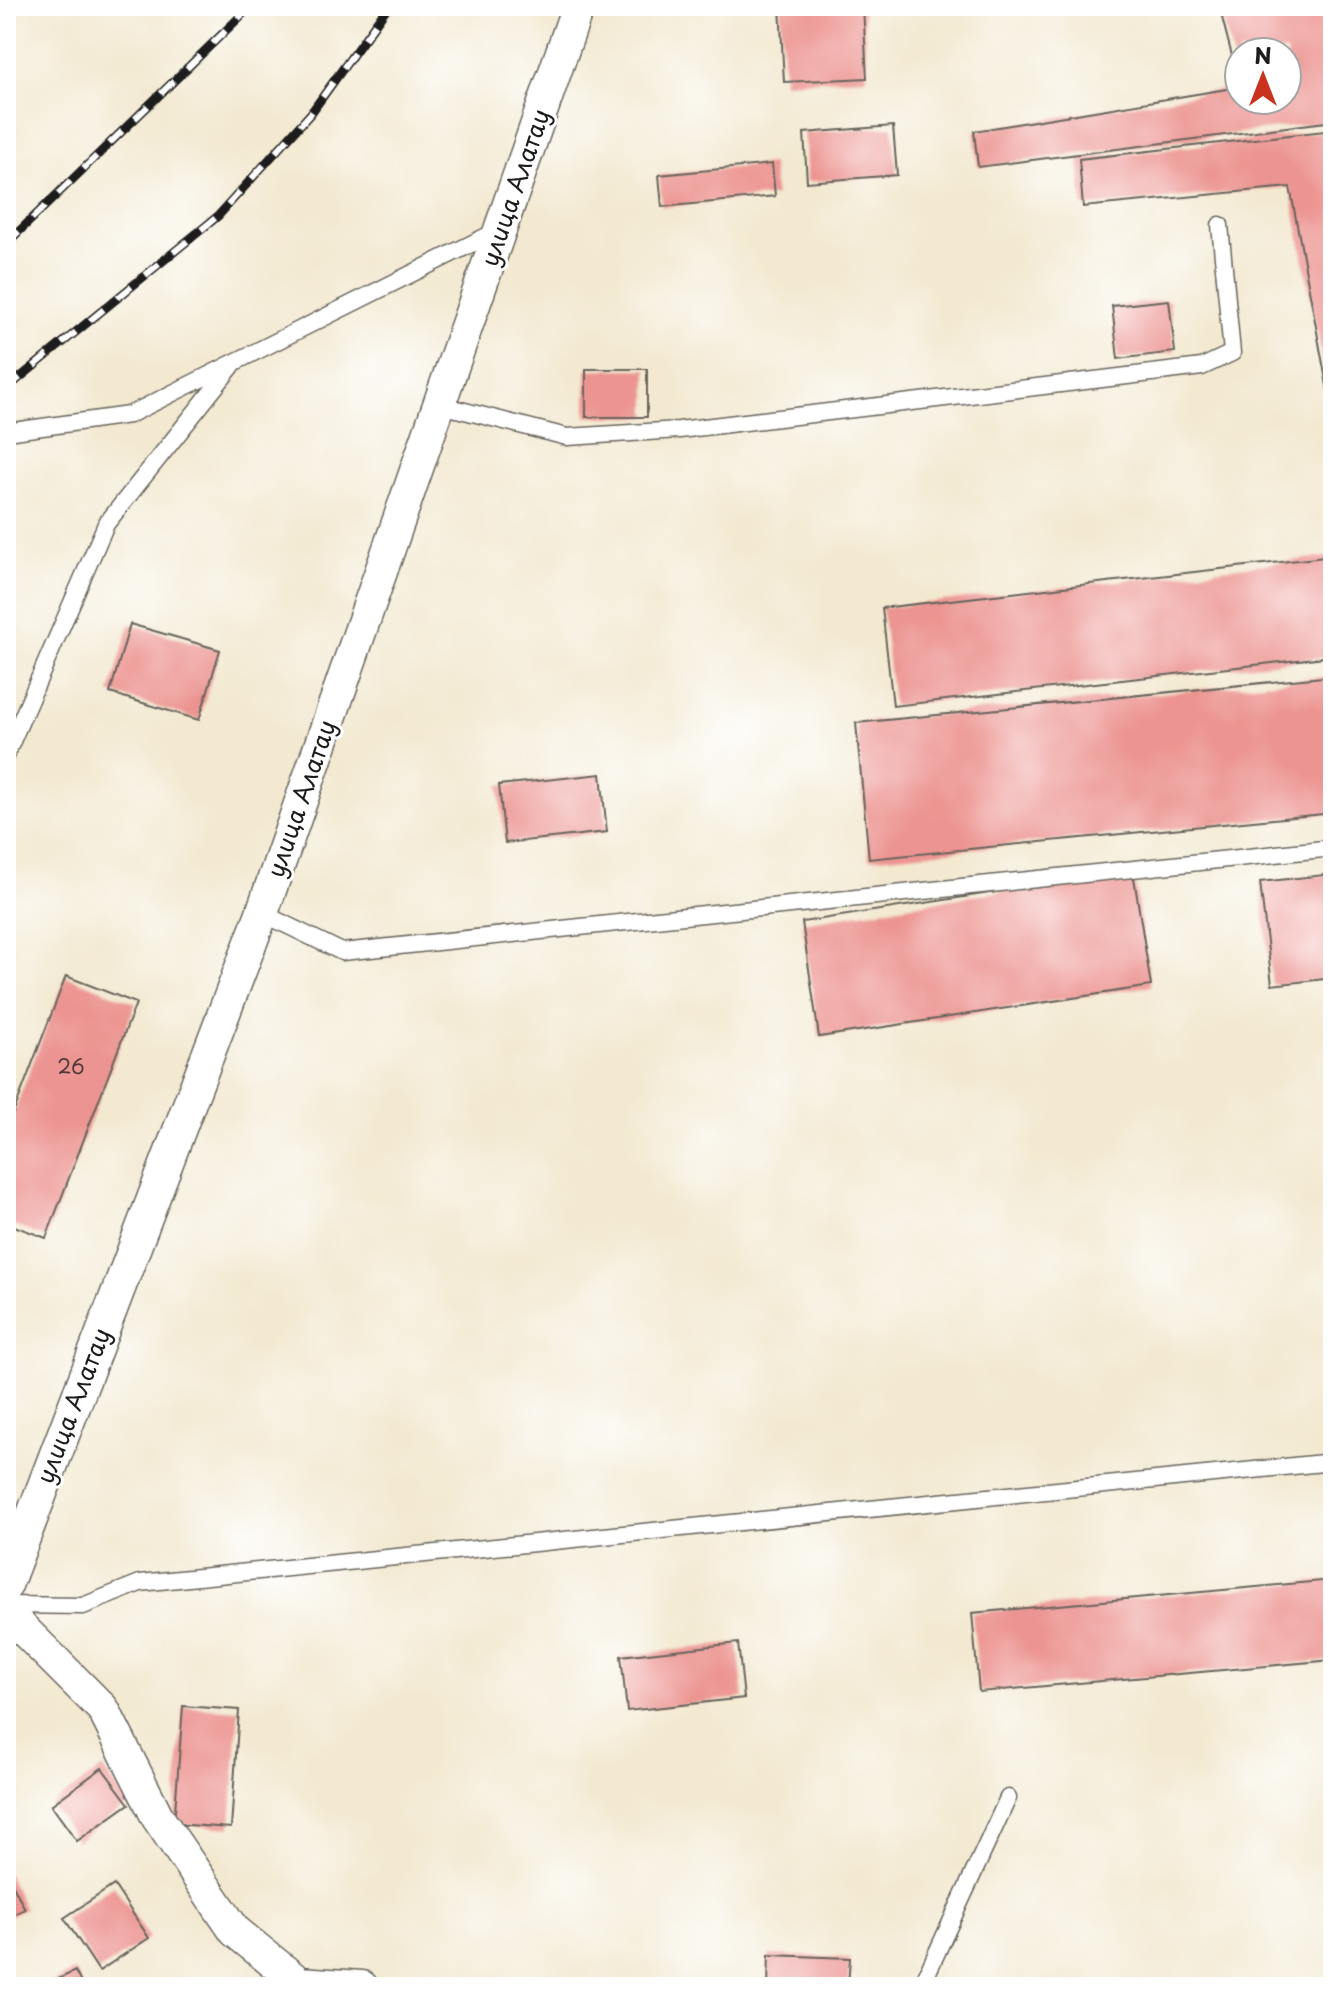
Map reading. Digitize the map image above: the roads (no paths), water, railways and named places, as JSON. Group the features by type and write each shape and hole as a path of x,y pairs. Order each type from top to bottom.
{"street":[{"name":"улица Алатау","path":"6,1585 262,913 504,227 578,6"},
{"path":"6,1612 103,1709 158,1818 235,1931 299,1983 362,1987"}],"lane":[{"path":"441,405 567,437 679,430 1202,367 1232,353 1220,225"},
{"path":"6,432 129,415 504,227"},
{"path":"6,755 106,524 236,361"},
{"path":"262,913 342,952 1333,848"},
{"path":"6,1605 83,1606 140,1583 1333,1462"},
{"path":"921,1987 1008,1798"}],"railway":[{"path":"6,244 251,6"},
{"path":"6,389 218,216 311,113 388,6"}]}
